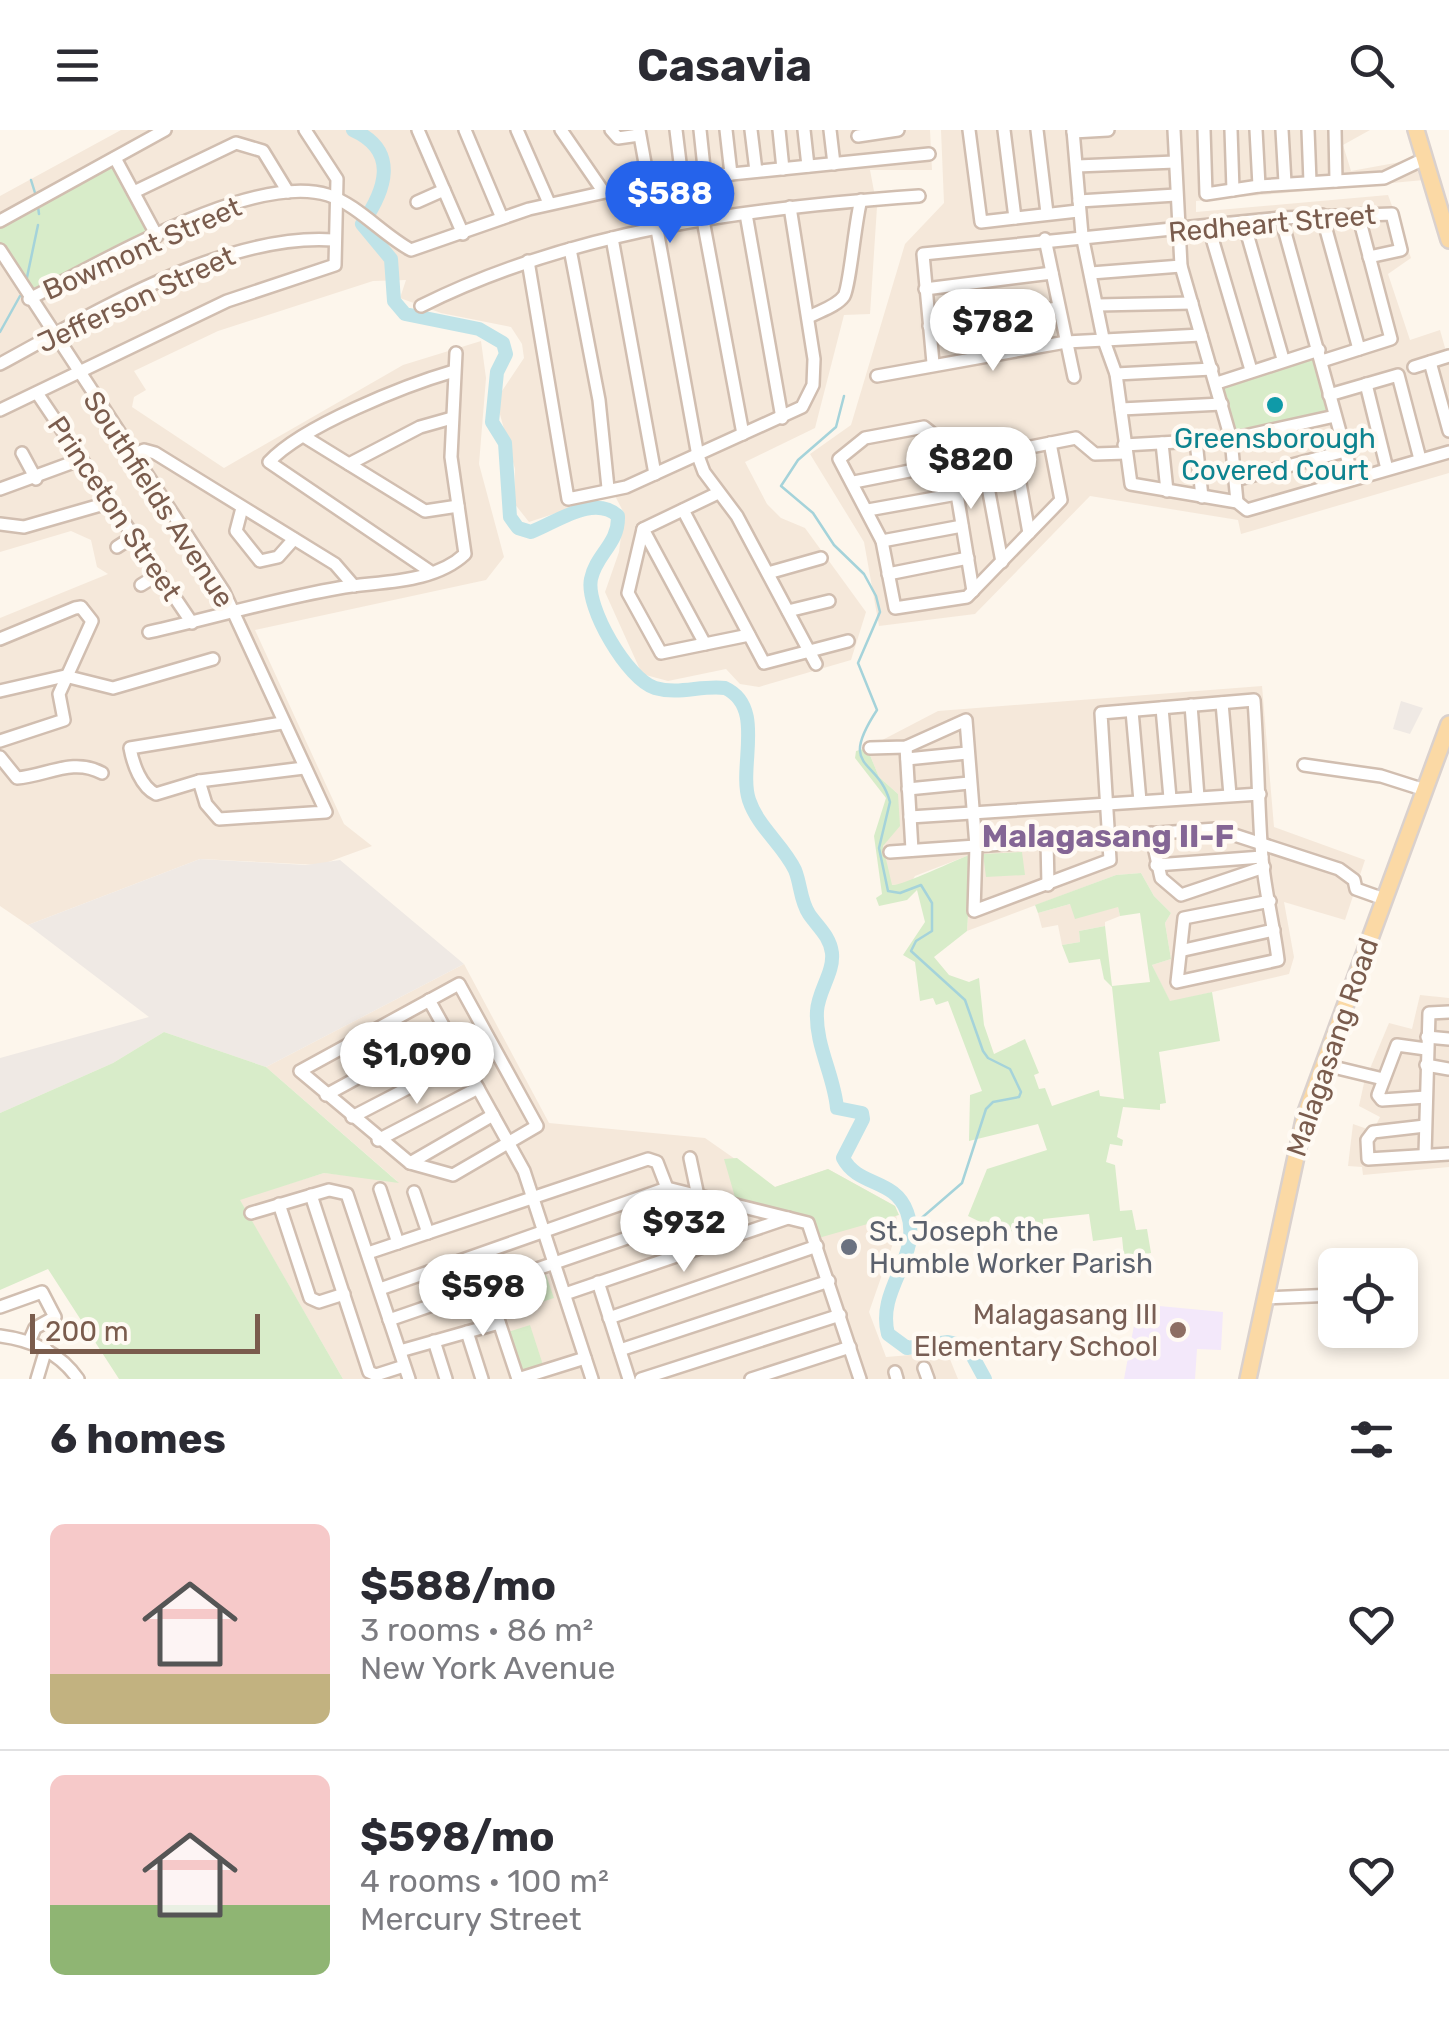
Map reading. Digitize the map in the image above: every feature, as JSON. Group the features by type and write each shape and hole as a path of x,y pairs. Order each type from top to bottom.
{"main road":[{"path":"1416,130 1449,240"},
{"name":"Malagasang Road","path":"1248,1379 1294,1154 1449,724"}],"street":[{"path":"0,221 165,130"},
{"path":"0,410 226,301 335,265 337,179 305,130"},
{"path":"418,130 462,234"},
{"path":"465,130 502,218"},
{"path":"516,130 549,203"},
{"path":"561,130 603,192"},
{"path":"611,130 618,138 639,133 698,456 718,494 737,516 812,658"},
{"path":"676,130 682,179 929,154"},
{"path":"700,130 705,177"},
{"path":"726,130 731,174"},
{"path":"751,130 756,171"},
{"path":"779,130 783,169"},
{"path":"804,130 808,166"},
{"path":"830,130 834,164"},
{"path":"860,161 858,133 898,130"},
{"path":"968,130 981,222 1176,194"},
{"path":"1004,130 1015,218"},
{"path":"1036,130 1047,214"},
{"path":"1108,130 1073,131 1082,235 1104,338 1116,374 1131,484 1237,502 1247,510 1449,452"},
{"path":"1174,130 1181,266 1231,438 1237,502"},
{"path":"1204,130 1206,194 1285,183 1384,178 1424,158"},
{"path":"1231,130 1233,190"},
{"path":"1256,130 1259,186"},
{"path":"1282,130 1285,183"},
{"path":"1308,130 1310,182"},
{"path":"1335,130 1336,180"},
{"path":"134,192 236,144 264,151 288,192"},
{"path":"115,158 157,236"},
{"path":"1077,166 1175,162"},
{"name":"Bowmont Street","path":"29,299 239,201 288,192 320,193 338,200 410,250 549,203 646,183"},
{"path":"417,202 444,190"},
{"path":"421,306 528,261 655,228 790,207 919,196"},
{"path":"809,317 842,300 847,288 852,231 861,200"},
{"path":"528,261 568,499 626,487 802,407 813,385 809,317 790,207"},
{"path":"746,214 782,418"},
{"path":"1217,382 1283,359 1359,349 1391,339 1358,214"},
{"name":"Redheart Street","path":"926,289 923,254 1045,238 1177,232 1322,215 1392,214 1401,250 1369,257"},
{"path":"1322,215 1359,349"},
{"path":"1280,218 1353,479"},
{"path":"703,220 743,434"},
{"path":"1244,223 1283,359"},
{"path":"1210,228 1250,370"},
{"path":"612,238 655,474"},
{"path":"1045,238 1074,376"},
{"name":"Jefferson Street","path":"0,364 242,249 274,240 334,240"},
{"path":"570,248 599,400 608,488"},
{"name":"Southfields Avenue","path":"0,250 235,614 238,630 326,812 219,819 206,804 199,782"},
{"path":"1090,273 1181,266"},
{"path":"932,363 926,289 1052,273"},
{"path":"1098,305 1192,303"},
{"path":"929,326 1058,308"},
{"path":"876,376 1066,342 1201,336"},
{"path":"148,632 354,586 395,582 456,563 465,554 452,418 456,353"},
{"path":"1414,367 1449,356"},
{"path":"1430,362 1449,431"},
{"path":"1116,374 1212,369"},
{"path":"431,572 270,466 270,459 407,385 454,371"},
{"path":"1329,395 1399,376 1420,460"},
{"path":"1366,384 1387,469"},
{"name":"Princeton Street","path":"37,393 192,622"},
{"path":"1121,409 1222,404"},
{"path":"854,482 1076,438 1096,454 1162,443 1231,438 1335,416"},
{"path":"349,464 420,427 452,418"},
{"path":"940,463 934,435 924,427 866,438 840,459 882,541 895,608 968,597 1002,562 1060,500 1050,443"},
{"path":"305,437 424,511 458,506"},
{"path":"1196,441 1202,497"},
{"path":"1162,443 1167,491"},
{"path":"132,455 144,450 155,453 336,564 354,586"},
{"path":"1014,450 1029,533"},
{"path":"1235,480 1345,451"},
{"path":"22,453 36,480"},
{"path":"982,456 1002,562"},
{"path":"0,489 36,480 82,460"},
{"path":"643,529 718,494"},
{"path":"868,510 957,494 974,591"},
{"path":"0,524 24,527 111,502"},
{"path":"242,508 236,531 260,561 278,557 294,539"},
{"path":"683,510 764,663 812,658 848,641"},
{"path":"882,541 962,526"},
{"path":"643,529 705,644"},
{"path":"643,529 628,593 661,653 749,634"},
{"path":"117,548 134,536"},
{"path":"768,573 821,558"},
{"path":"888,574 968,558"},
{"path":"142,585 159,574"},
{"path":"788,612 829,601"},
{"path":"0,639 81,607 93,628 59,694 64,720 0,742"},
{"path":"0,691 65,676 114,688 213,659"},
{"path":"907,753 966,720 976,846 974,911 1110,860 1101,713 1254,700 1263,856 1270,901 1278,960 1177,982 1176,963 1184,950 1184,918 1270,901"},
{"path":"1222,703 1230,795"},
{"path":"1191,705 1198,796"},
{"path":"1162,708 1170,798"},
{"path":"1132,711 1140,801"},
{"path":"282,723 130,748 150,793 199,782 304,768"},
{"path":"870,748 967,754"},
{"path":"907,753 912,850"},
{"path":"0,757 16,778 60,768 91,767 102,773"},
{"path":"1304,764 1380,776 1425,790"},
{"path":"908,789 969,783"},
{"path":"910,817 1260,794"},
{"path":"890,852 1216,828 1263,856"},
{"path":"1151,833 1161,878 1182,895 1263,856"},
{"path":"1047,841 1048,885"},
{"path":"1156,866 1263,856 1338,868 1354,880 1356,889 1384,899"},
{"path":"1184,950 1274,930"},
{"path":"459,984 537,1126 453,1175 410,1163 300,1071 428,1000 459,984"},
{"path":"428,1000 510,1145 534,1199 592,1379"},
{"path":"1426,1154 1426,1043 1430,1011 1449,1012"},
{"path":"326,1095 445,1030"},
{"path":"1426,1098 1382,1100 1378,1094 1400,1042 1449,1039"},
{"path":"352,1118 462,1060"},
{"path":"1324,1065 1382,1079"},
{"path":"1426,1065 1449,1068"},
{"path":"378,1140 478,1088"},
{"path":"410,1163 493,1115"},
{"path":"1426,1126 1373,1132 1367,1140 1366,1156 1371,1160 1449,1154"},
{"path":"690,1158 698,1196"},
{"path":"368,1253 654,1159 666,1188"},
{"path":"380,1289 666,1188 808,1223 860,1379"},
{"path":"380,1189 398,1243"},
{"path":"251,1213 311,1195 339,1190 347,1194 407,1372 372,1375 311,1195"},
{"path":"414,1192 428,1233"},
{"path":"390,1320 728,1203"},
{"path":"280,1204 310,1298 318,1302 344,1294"},
{"path":"565,1294 790,1217"},
{"path":"609,1318 817,1246"},
{"path":"620,1350 829,1281"},
{"path":"598,1282 629,1379"},
{"path":"486,1286 518,1379 552,1374 585,1358"},
{"path":"0,1307 42,1292 54,1317 35,1328 29,1342"},
{"path":"1264,1298 1318,1296"},
{"path":"641,1379 840,1314"},
{"path":"400,1351 499,1323"},
{"path":"467,1332 482,1379"},
{"path":"0,1336 46,1349 60,1357 78,1379"},
{"path":"434,1342 446,1379"},
{"path":"751,1379 850,1348"},
{"path":"37,1379 46,1349"}],"shaded area":[{"path":"121,130 930,130 932,170 870,170 877,207 870,314 844,315 815,428 745,462 767,504 781,518 805,528 866,612 851,660 759,687 740,684 726,669 668,681 642,674 605,592 619,552 624,513 614,494 529,522 514,503 515,469 496,400 524,358 522,344 511,327 441,313 400,298 406,280 373,281 218,331 134,371 146,390 134,397 132,407 224,468 403,365 481,341 486,378 479,464 504,557 486,580 255,630 344,824 372,846 320,865 200,859 28,925 0,906 0,618 108,574 97,567 91,540 71,531 0,552 0,196"},
{"path":"941,130 1370,130 1343,145 1351,171 1417,159 1424,180 1196,201 1196,212 1388,195 1411,258 1388,274 1410,340 1440,330 1449,362 1449,473 1241,534 1238,520 1090,496 975,614 879,626 864,542 810,454 851,425 905,244 944,203"},
{"path":"1262,686 1274,827 1365,860 1345,920 1284,902 1294,957 1289,974 1170,1002 1152,965 1171,959 1165,923 1171,913 1154,896 1141,873 1116,875 967,931 972,854 915,876 910,884 891,885 883,847 898,794 879,777 867,748 938,711"},
{"path":"1401,701 1423,708 1410,734 1393,729"},
{"path":"200,859 306,865 340,860 464,964 266,1067 164,1032 113,1063 0,1113 0,1058 149,1017 28,925"},
{"path":"1070,904 1118,907 1120,916 1105,922 1105,926 1079,931 1080,942 1062,945 1058,925 1042,928 1038,913"},
{"path":"464,964 549,1123 705,1138 775,1187 828,1169 895,1206 898,1229 869,1312 886,1357 947,1352 958,1379 343,1379 239,1199 324,1173 397,1181 266,1067"},
{"path":"1420,995 1449,998 1449,1167 1363,1175 1362,1167 1348,1166 1353,1124 1373,1131 1380,1117 1359,1106 1364,1083 1389,1023 1412,1029"},
{"name":"Malagasang III Elementary School","path":"1138,1304 1223,1312 1221,1350 1197,1349 1195,1379 1124,1379"}],"green space":[{"path":"115,166 152,235 32,293 0,242 0,228"},
{"path":"1317,355 1331,414 1234,435 1222,385"},
{"path":"867,748 879,777 898,794 900,826 883,846 892,885 972,854 967,931 934,957 949,975 969,982 979,978 984,1025 994,1054 1025,1039 1039,1073 1034,1075 1039,1089 1045,1088 1052,1106 1099,1090 1100,1096 1124,1099 1112,987 1104,979 1100,959 1069,963 1062,945 1080,942 1079,931 1105,926 1112,986 1150,982 1140,913 1120,916 1118,907 1075,919 1070,904 1038,913 1035,905 1116,875 1141,873 1154,896 1171,913 1165,923 1171,959 1152,965 1170,1001 1212,992 1220,1041 1159,1052 1166,1103 1160,1104 1160,1110 1123,1107 1117,1137 1123,1140 1122,1146 1110,1144 1106,1162 1115,1165 1120,1211 1132,1210 1136,1230 1147,1229 1151,1253 1124,1257 1122,1237 1093,1241 1089,1214 1043,1219 1043,1229 1001,1232 968,1216 987,1169 1047,1150 1038,1124 969,1141 970,1095 982,1091 948,1001 936,1005 933,998 920,1001 915,962 903,955 925,922 917,890 907,900 879,906 876,898 882,894 874,836 886,798 855,758 856,751"},
{"path":"1022,852 1025,875 986,877 983,854"},
{"path":"164,1032 266,1067 399,1183 324,1173 240,1200 343,1379 119,1379 48,1269 0,1290 0,1113 113,1063"},
{"path":"737,1158 775,1187 828,1169 895,1206 899,1215 815,1239 812,1229 737,1204 724,1159"},
{"path":"546,1275 554,1298 520,1309 513,1285"},
{"path":"530,1325 543,1365 521,1372 508,1332"}],"waterway":[{"path":"353,130 368,139 383,160 382,185 362,224 391,259 394,301 405,314 479,329 503,343 506,354 497,372 492,422 505,443 510,517 518,528 531,532 587,509 608,510 618,516 615,534 594,570 591,591 601,624 621,657 655,688 725,688 744,709 748,723 749,800 795,870 806,909 831,947 831,968 817,1011 819,1036 837,1108 862,1113 863,1119 843,1158 858,1174 894,1193 907,1212 909,1244 888,1302 888,1334 907,1348 948,1342 967,1346 985,1379"},
{"path":"31,180 36,196"},
{"path":"38,207 39,214"},
{"path":"26,282 38,225"},
{"path":"0,332 20,296"},
{"path":"844,396 836,427 798,460 781,486 813,513 834,545 864,574 876,596 880,612 858,663 877,710 860,744 860,754 890,802 879,848 888,891 900,893 921,885 932,903 932,931 916,941 911,951 965,1000 983,1051 988,1058 1010,1069 1021,1092 1019,1097 993,1102 986,1109 962,1183 910,1228"}],"place":[{"name":"Greensborough Covered Court","path":"1275,405"},
{"name":"St. Joseph the Humble Worker Parish","path":"849,1247"},
{"name":"Malagasang III Elementary School","path":"1178,1330"}],"district":[{"name":"Malagasang II-F","path":"1108,836"}]}
